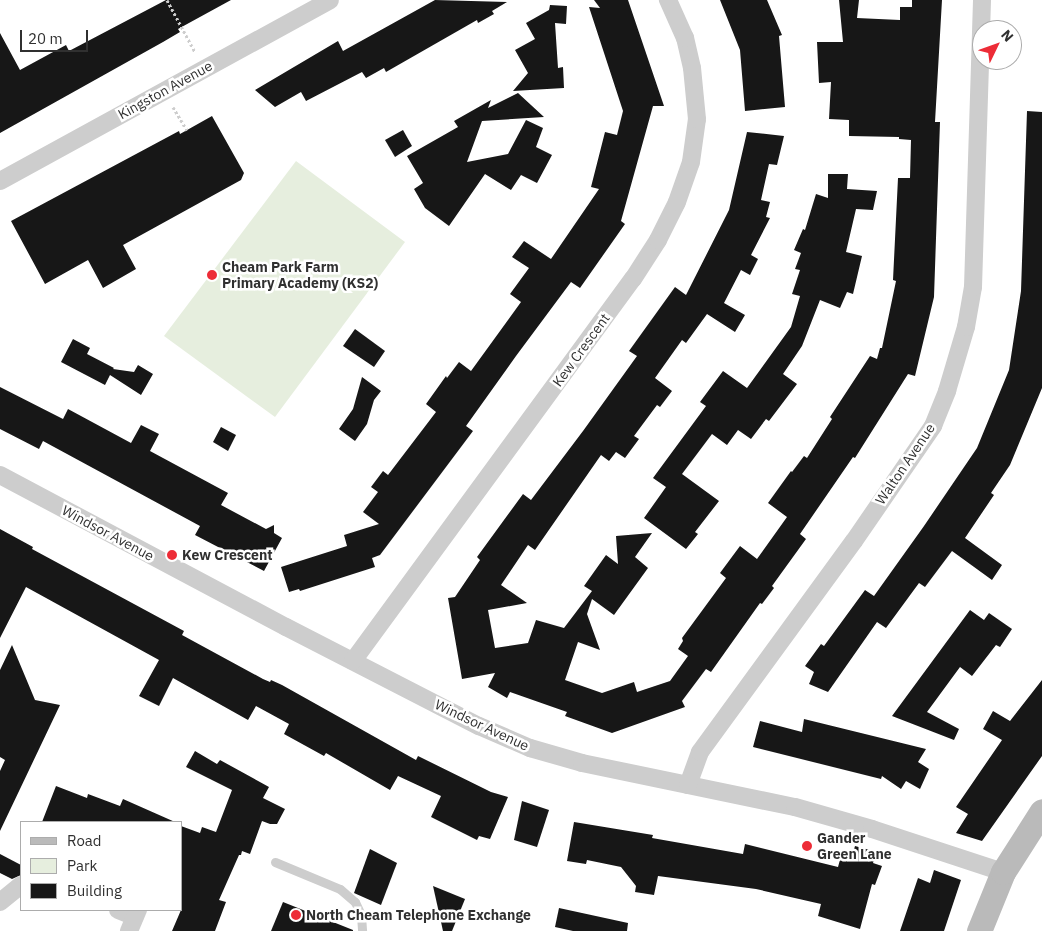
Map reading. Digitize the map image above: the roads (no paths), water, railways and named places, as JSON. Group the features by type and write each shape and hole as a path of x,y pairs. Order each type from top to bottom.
{"street":[{"name":"Kingston Avenue","path":"0,181 330,0"},
{"name":"Kew Crescent","path":"353,661 633,279 658,240 677,202 691,162 697,119 692,68 685,38 668,0"},
{"name":"Walton Avenue","path":"688,785 700,752 854,541 933,426 948,391 966,327 973,287 982,0"},
{"name":"Windsor Avenue","path":"0,475 479,726 530,748 582,763 795,807 872,828 1003,872"},
{"path":"979,931 1003,872 1038,824"},
{"path":"120,911 134,919"}],"lane":[{"path":"276,862 340,889 356,902 361,915 362,931"}],"place":[{"name":"Cheam Park Farm Primary Academy (KS2)","path":"212,275"},
{"name":"Kew Crescent","path":"172,555"},
{"name":"Gander Green Lane","path":"807,846"},
{"name":"North Cheam Telephone Exchange","path":"296,915"}]}
